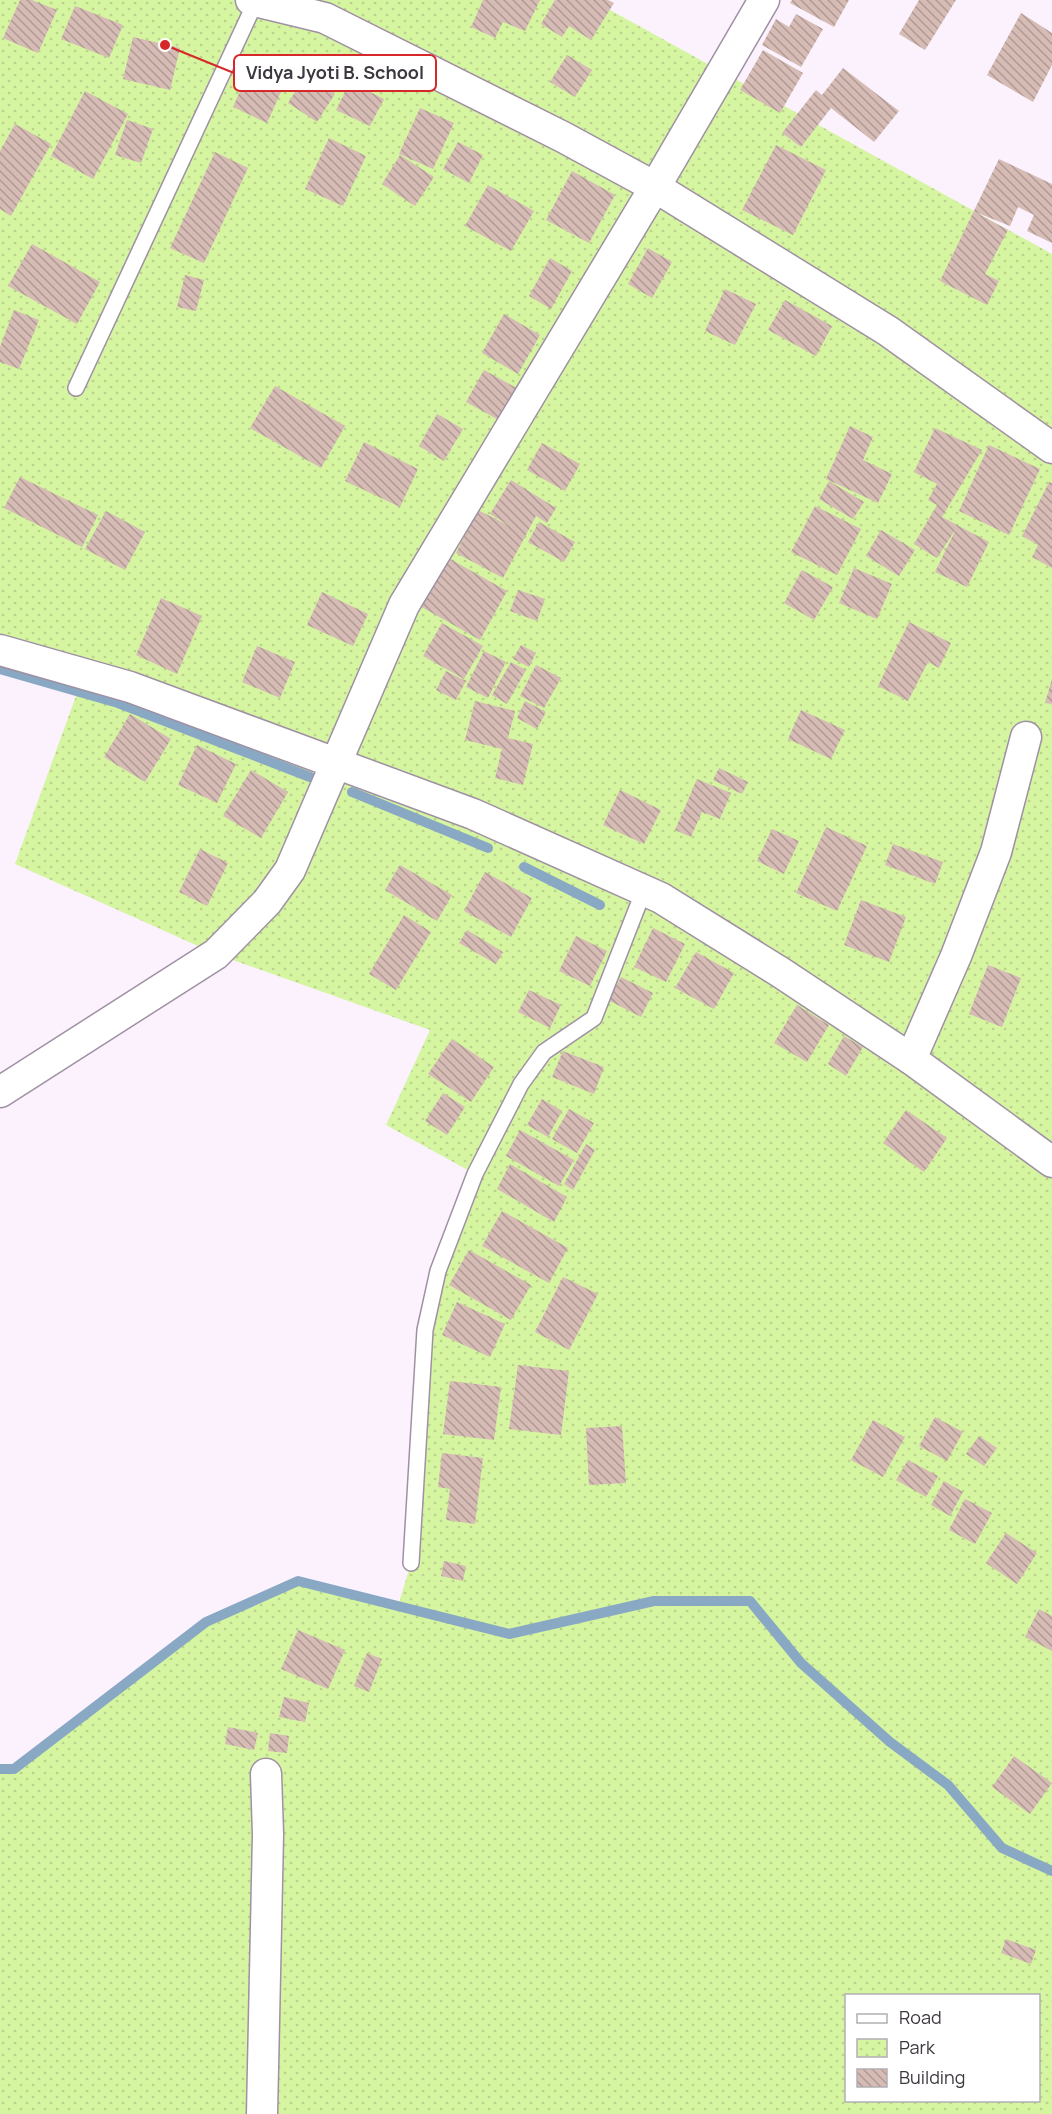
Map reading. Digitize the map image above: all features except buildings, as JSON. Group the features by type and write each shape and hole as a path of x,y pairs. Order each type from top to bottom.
{"street":[{"path":"0,1092 216,954 267,902 290,870 404,605 655,187 764,0"},
{"path":"253,1 330,9 655,187 888,331 1052,448"},
{"path":"0,650 130,687 473,814 662,898 780,972 911,1059 1052,1162"},
{"path":"911,1059 956,956 996,852 1026,737"},
{"path":"262,2114 268,1834 266,1774"}],"lane":[{"path":"76,388 253,1"},
{"path":"411,1563 425,1330 438,1271 475,1174 521,1084 544,1052 594,1018 644,890"}],"green space":[{"path":"0,0 592,0 1052,254 1052,2114 0,2114 0,1769 14,1769 206,1622 298,1581 398,1606 411,1563 425,1330 475,1174 386,1125 430,1030 216,954 15,864 84,674 0,650"}],"waterway":[{"path":"0,669 118,703 310,777"},
{"path":"352,792 488,848"},
{"path":"524,867 600,905"},
{"path":"0,1769 14,1769 206,1622 298,1581 509,1634 654,1601 750,1601 801,1663 890,1742 948,1785 1002,1848 1052,1871"}],"place":[{"name":"Vidya Jyoti B. School","path":"165,45"}]}
